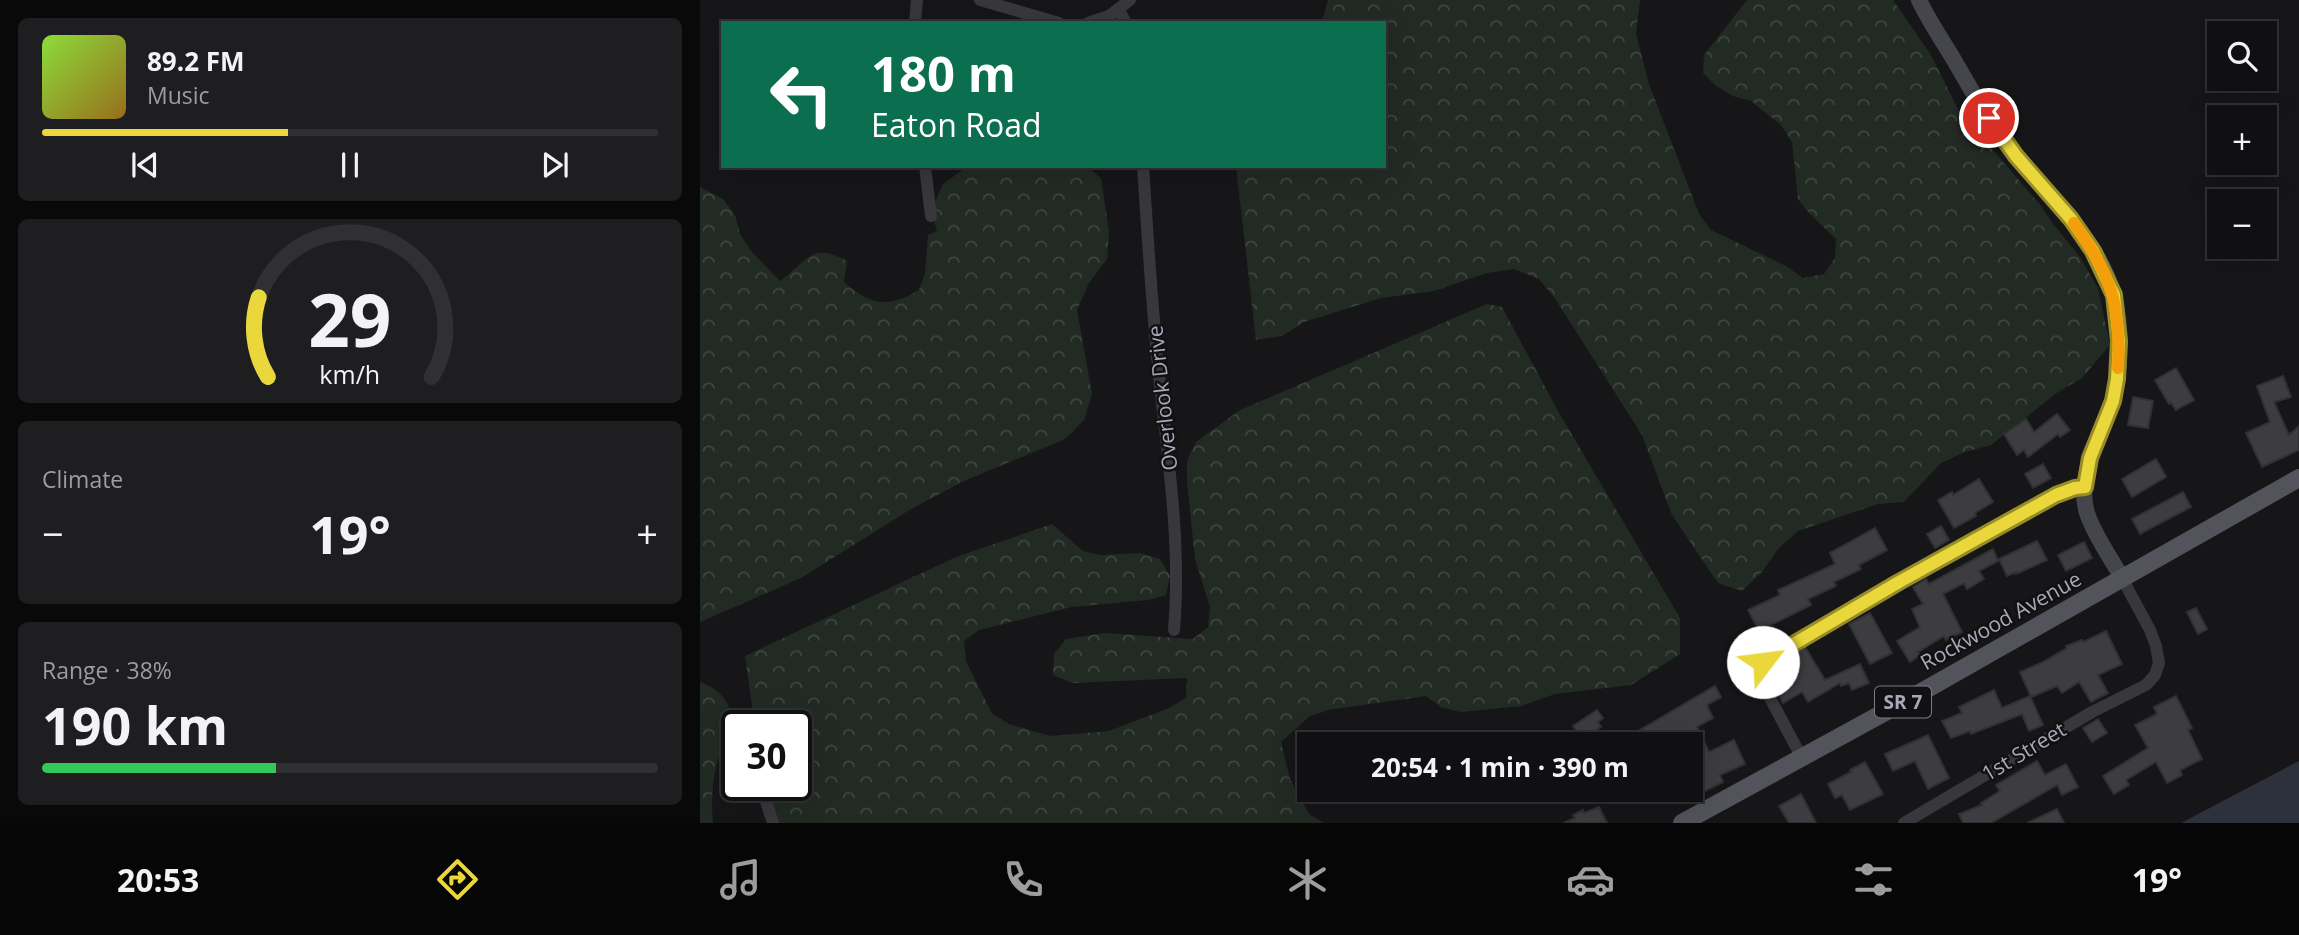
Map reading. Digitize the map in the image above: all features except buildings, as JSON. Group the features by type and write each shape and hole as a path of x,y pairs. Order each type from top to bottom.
{"main road":[{"name":"SR 7","path":"2122,578 2299,478"},
{"name":"Rockwood Avenue","path":"1682,823 2122,578"}],"street":[{"path":"915,21 917,0"},
{"path":"980,0 1052,21"},
{"path":"1093,21 1119,10 1130,0"},
{"path":"1919,0 1976,99 2016,156 2071,219 2093,251 2114,295 2119,341 2117,379 2113,401 2090,458 2085,487 2087,513 2122,578"},
{"path":"1119,10 1125,21"},
{"path":"925,168 931,216"},
{"name":"Overlook Drive","path":"1143,168 1174,517 1177,600 1174,630"},
{"path":"1802,758 1761,681 1763,662 1899,582 2056,495 2085,487"},
{"name":"1st Street","path":"1905,823 2092,712 2146,685 2155,676 2159,663 2156,646 2122,578"},
{"path":"766,801 774,823"}],"green space":[{"path":"1328,0 1640,0 1636,34 1649,84 1699,214 1711,230 1786,266 1803,278 1824,274 1835,258 1836,239 1798,199 1792,142 1781,125 1751,101 1733,96 1716,86 1703,73 1704,55 1747,0 1893,0 1931,55 1958,109 2078,254 2098,288 2110,345 2082,378 2058,392 1991,445 1965,452 1941,463 1904,502 1878,504 1798,531 1778,549 1762,572 1742,591 1718,583 1672,515 1642,435 1556,300 1539,279 1514,269 1487,273 1434,291 1381,298 1304,322 1282,336 1256,340 1236,168 1386,168 1386,21 1321,21"},
{"path":"965,168 1088,168 1101,178 1109,232 1107,259 1089,283 1077,310 1092,394 1084,420 1065,439 964,481 911,509 801,578 700,622 700,187 723,199 735,215 740,234 751,251 780,281 810,256 825,253 847,261 844,282 854,290 871,300 889,302 919,290 925,273 928,235 937,231 931,211 943,184"},
{"path":"1487,304 1502,307 1558,411 1680,618 1680,654 1631,685 1555,694 1521,706 1461,712 1441,707 1426,696 1328,710 1310,716 1281,742 1290,779 1297,792 1297,802 1302,802 1309,814 1324,823 777,823 771,801 812,801 812,710 753,710 745,656 956,557 1052,524 1083,551 1101,555 1140,553 1160,559 1170,576 1166,595 1148,600 1071,607 979,630 964,641 966,661 992,714 1009,724 1050,736 1109,731 1169,708 1186,698 1187,678 1073,683 1053,675 1054,654 1066,639 1105,633 1193,639 1208,627 1210,607 1195,559 1187,461 1196,442 1240,410"},
{"path":"700,682 719,693 730,710 721,710 721,751 714,778 713,823 700,823"}],"shaded area":[{"path":"2299,761 2299,823 2181,823"}],"slow traffic":[{"path":"2074,223 2093,251 2114,295 2119,341 2118,368"}],"route":[{"path":"1763,662 1899,582 2056,495 2085,487 2090,458 2105,425 2117,379 2119,341 2114,295 2093,251 2071,219 2016,156 1989,118"}]}
